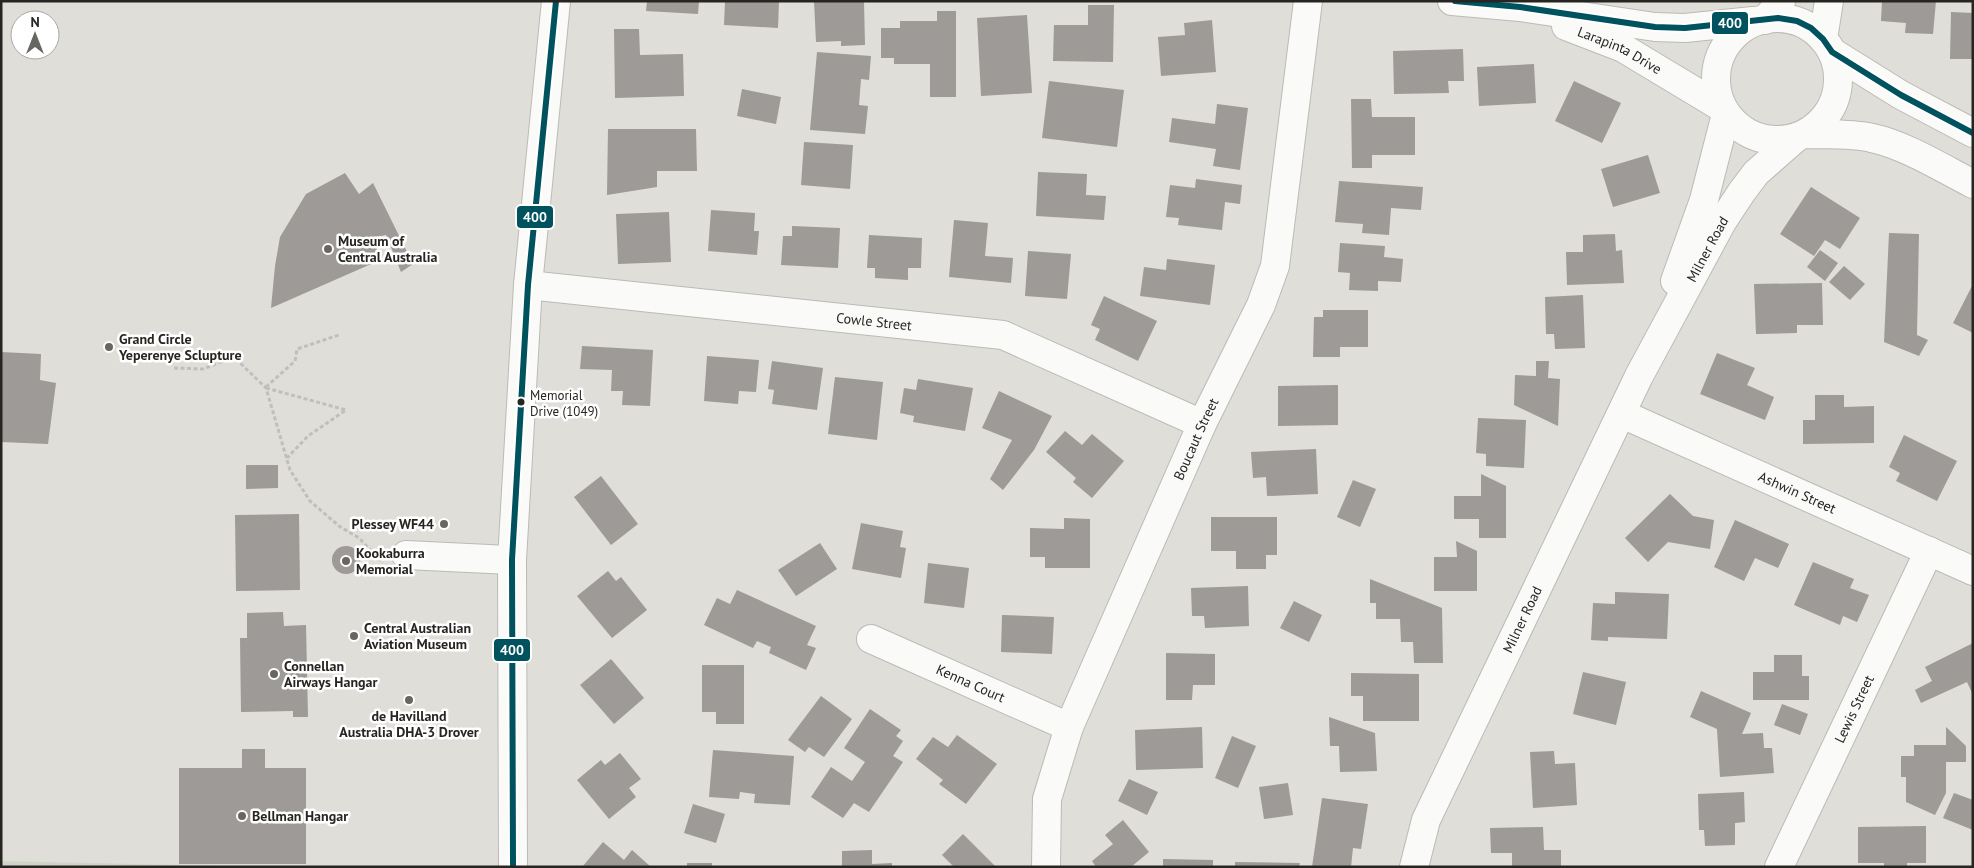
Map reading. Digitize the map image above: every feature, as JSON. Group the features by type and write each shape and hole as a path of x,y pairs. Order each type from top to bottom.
{"street":[{"path":"512,867 512,560 528,285 556,1"},
{"name":"Boucaut Street","path":"1046,867 1047,799 1069,727 1202,424 1261,305 1275,266 1308,1"},
{"name":"Larapinta Drive","path":"1451,1 1520,7 1655,27 1685,28 1768,14"},
{"name":"Larapinta Drive","path":"1451,1 1540,17 1581,31 1623,48 1723,110"},
{"path":"1802,135 1818,125 1830,109 1837,90 1838,71 1828,45 1829,1"},
{"path":"1973,133 1901,96 1828,45 1812,28 1797,21 1778,18 1768,14 1741,29 1727,42 1718,59 1715,77 1717,96 1723,110 1737,126 1754,136 1772,140 1802,135 1852,134 1873,138 1898,147 1973,184"},
{"name":"Milner Road","path":"1414,867 1426,820 1639,376 1697,221 1715,159 1723,110"},
{"name":"Milner Road","path":"1639,376 1722,222 1741,193 1756,173 1802,135"},
{"name":"Cowle Street","path":"528,285 1002,335 1202,424"},
{"name":"Ashwin Street","path":"1622,414 1973,571"},
{"name":"Lewis Street","path":"1780,867 1929,551"},
{"path":"396,560 512,560"},
{"name":"Kenna Court","path":"871,639 1069,727"}],"path":[{"path":"266,388 295,361 297,349 338,335"},
{"path":"174,368 203,369 234,357 266,388 346,410 308,436 287,458"},
{"path":"266,388 290,470 310,501 338,526 396,560"}],"green space":[{"path":"1,861 270,867 1,867"}],"building":[{"path":"647,1 699,1 698,14 646,11"},
{"path":"725,1 779,1 778,28 724,25"},
{"path":"814,1 864,2 865,45 841,46 841,41 816,42"},
{"path":"1882,1 1936,1 1933,34 1905,33 1906,23 1881,21"},
{"path":"1088,5 1114,5 1113,62 1053,61 1054,25 1088,25"},
{"path":"937,11 956,11 956,97 930,97 930,64 894,64 894,58 881,58 881,28 900,28 900,21 937,21"},
{"path":"1951,12 1973,13 1973,59 1950,59"},
{"path":"1027,15 1032,93 981,96 977,18"},
{"path":"1212,20 1216,72 1161,76 1158,37 1185,35 1184,23"},
{"path":"614,29 639,29 640,55 683,54 684,96 615,98"},
{"path":"1463,49 1464,81 1448,81 1449,93 1394,94 1393,51"},
{"path":"817,52 871,56 869,80 861,79 859,105 868,106 865,134 810,130"},
{"path":"1534,64 1536,103 1479,106 1477,67"},
{"path":"1049,81 1124,90 1117,147 1042,138"},
{"path":"1574,81 1621,103 1602,143 1555,121"},
{"path":"742,89 781,97 776,124 737,116"},
{"path":"1351,99 1371,99 1372,117 1415,117 1415,155 1372,155 1372,168 1352,168"},
{"path":"1217,104 1248,108 1240,170 1213,166 1216,149 1169,142 1172,118 1215,124"},
{"path":"608,129 696,129 697,171 657,171 657,187 607,195"},
{"path":"804,142 853,145 850,189 801,185"},
{"path":"1648,155 1660,193 1613,207 1601,169"},
{"path":"1038,172 1087,174 1086,195 1106,196 1104,220 1036,216"},
{"name":"Museum of Central Australia","path":"345,173 359,194 373,183 413,264 401,272 386,235 376,237 378,261 271,308 280,237 306,194"},
{"path":"1196,179 1242,185 1240,204 1225,202 1222,230 1178,225 1179,218 1166,217 1170,185 1195,188"},
{"path":"1339,181 1423,187 1421,210 1391,208 1389,235 1362,233 1363,224 1335,222"},
{"path":"1811,187 1860,218 1840,249 1825,240 1814,256 1780,234"},
{"path":"711,210 755,213 754,231 759,231 757,255 708,251"},
{"path":"669,212 671,262 618,264 616,214"},
{"path":"954,220 988,223 985,256 1013,258 1011,283 949,277"},
{"path":"792,226 840,228 838,268 781,265 783,236 792,236"},
{"path":"1889,233 1919,234 1917,335 1928,340 1919,356 1884,342"},
{"path":"1615,234 1616,251 1622,250 1624,283 1567,285 1566,252 1583,252 1583,235"},
{"path":"869,235 922,238 921,268 908,268 908,280 875,278 875,268 867,268"},
{"path":"1340,243 1385,246 1384,257 1403,259 1401,282 1378,281 1378,291 1349,290 1350,273 1338,272"},
{"path":"1820,250 1838,263 1825,281 1807,267"},
{"path":"1028,251 1071,254 1067,299 1025,296"},
{"path":"1167,259 1215,265 1210,305 1140,296 1144,267 1166,270"},
{"path":"1844,266 1865,284 1850,300 1829,282"},
{"path":"1822,283 1823,325 1797,325 1797,333 1756,334 1754,284"},
{"path":"1973,284 1973,333 1953,323"},
{"path":"1583,295 1585,348 1555,349 1554,334 1546,334 1545,297"},
{"path":"1104,296 1157,321 1138,361 1095,340 1100,329 1091,325"},
{"path":"1323,310 1368,310 1368,347 1340,347 1340,357 1313,357 1314,317 1323,317"},
{"path":"582,346 653,350 650,406 622,405 623,391 611,391 612,370 580,369"},
{"path":"1,352 41,354 40,380 56,383 48,444 1,442"},
{"path":"1717,353 1755,368 1747,385 1774,397 1765,420 1700,394"},
{"path":"707,356 759,360 756,392 739,391 738,404 704,401"},
{"path":"772,361 823,368 817,410 772,404 774,390 768,389"},
{"path":"1536,361 1549,361 1548,378 1560,379 1558,426 1514,405 1515,375 1536,376"},
{"path":"835,377 883,382 877,440 828,434"},
{"path":"918,379 973,388 965,431 913,422 914,416 900,413 904,388 916,390"},
{"path":"1338,385 1338,425 1278,426 1278,386"},
{"path":"999,391 1052,416 1034,450 1003,490 990,479 1012,440 982,428"},
{"path":"1815,395 1844,395 1844,407 1874,406 1874,443 1803,444 1803,420 1815,420"},
{"path":"1478,418 1526,420 1524,468 1486,466 1486,454 1476,453"},
{"path":"1065,431 1082,445 1092,434 1124,461 1092,498 1073,482 1076,478 1046,452"},
{"path":"1904,435 1957,461 1937,501 1896,481 1900,473 1889,467"},
{"path":"1316,449 1318,494 1267,496 1266,477 1253,478 1251,452"},
{"path":"246,465 278,465 278,488 246,489"},
{"path":"1481,474 1506,486 1506,538 1479,538 1479,519 1454,519 1454,496 1481,496"},
{"path":"601,476 638,524 611,545 574,497"},
{"path":"1353,480 1376,489 1360,527 1337,517"},
{"path":"1670,494 1693,516 1714,520 1710,549 1668,542 1648,562 1625,538"},
{"path":"299,514 300,590 236,591 235,515"},
{"path":"1211,517 1277,517 1277,555 1266,555 1266,569 1236,569 1236,551 1211,551"},
{"path":"1064,518 1090,519 1090,568 1045,568 1045,557 1030,557 1030,528 1064,529"},
{"path":"1735,520 1789,544 1778,568 1755,558 1744,581 1714,567"},
{"path":"861,523 903,531 900,547 906,548 901,578 852,569"},
{"path":"1456,541 1477,551 1477,591 1434,591 1434,557 1457,557"},
{"path":"820,543 837,569 796,596 778,570"},
{"name":"Kookaburra Memorial","path":"346,546 356,550 360,560 356,570 346,574 336,570 332,560 336,550"},
{"path":"1813,562 1854,579 1850,588 1869,595 1857,622 1843,616 1840,625 1794,605"},
{"path":"928,563 969,568 964,608 924,603"},
{"path":"608,571 616,581 621,577 647,610 612,638 577,596"},
{"path":"1370,579 1442,608 1443,663 1414,663 1413,642 1401,642 1400,619 1376,619 1376,603 1370,603"},
{"path":"1248,586 1249,626 1205,628 1204,616 1192,616 1191,588"},
{"path":"737,590 816,626 807,645 816,648 806,670 769,653 771,647 757,641 753,648 704,625 717,598 730,604"},
{"path":"1615,592 1669,594 1667,639 1608,637 1608,641 1591,640 1593,603 1615,604"},
{"path":"1294,601 1322,615 1309,642 1280,628"},
{"name":"Connellan Airways Hangar","path":"283,612 284,626 306,625 308,717 293,717 293,711 241,712 240,638 247,638 247,613"},
{"path":"1002,615 1054,617 1052,654 1001,652"},
{"path":"1973,643 1973,695 1967,682 1921,703 1915,690 1932,681 1925,667"},
{"path":"1166,653 1215,654 1215,685 1193,685 1192,700 1166,700"},
{"path":"1774,655 1802,655 1802,676 1809,676 1809,700 1753,700 1753,672 1774,672"},
{"path":"611,659 644,698 614,724 580,685"},
{"path":"702,665 744,665 744,724 716,724 716,712 702,712"},
{"path":"1583,672 1626,682 1616,725 1573,714"},
{"path":"1351,673 1419,674 1419,721 1363,721 1363,696 1351,696"},
{"path":"1701,691 1751,713 1742,734 1763,733 1764,748 1772,748 1774,773 1720,777 1717,729 1690,717"},
{"path":"821,696 852,719 824,757 809,747 805,752 788,740"},
{"path":"1782,704 1808,714 1800,735 1774,725"},
{"path":"870,709 901,730 896,736 903,741 893,756 903,762 869,812 854,803 843,818 811,797 831,767 852,781 865,762 844,748"},
{"path":"1329,717 1375,733 1377,771 1340,772 1339,746 1330,746"},
{"path":"1202,727 1203,768 1136,770 1135,730"},
{"path":"1946,727 1966,746 1966,762 1946,762 1946,793 1935,815 1906,802 1906,777 1901,777 1901,756 1914,756 1914,745 1946,745"},
{"path":"957,735 997,764 966,804 939,784 943,780 916,759 933,737 948,747"},
{"path":"1232,736 1256,746 1238,788 1215,778"},
{"name":"Bellman Hangar","path":"242,749 265,749 265,768 306,768 306,864 179,864 179,768 242,768"},
{"path":"713,750 794,756 790,805 754,803 755,794 740,792 739,799 709,797"},
{"path":"1554,751 1555,764 1575,763 1577,805 1533,808 1530,752"},
{"path":"620,753 641,779 629,788 636,797 609,819 577,780 601,760 605,765"},
{"path":"1129,779 1158,792 1147,815 1118,801"},
{"path":"1288,783 1293,815 1264,819 1259,787"},
{"path":"1744,792 1745,822 1735,823 1735,845 1705,846 1704,830 1699,830 1698,794"},
{"path":"1954,793 1973,800 1973,830 1943,818"},
{"path":"1322,798 1368,804 1361,849 1353,848 1351,867 1312,867"},
{"path":"693,804 725,814 716,843 684,833"},
{"path":"1123,820 1149,852 1131,867 1096,867 1092,861 1113,844 1105,835"},
{"path":"1926,826 1926,863 1907,863 1907,867 1884,867 1884,863 1858,863 1858,827"},
{"path":"1543,827 1544,850 1561,850 1561,867 1512,867 1512,853 1491,853 1490,828"},
{"path":"963,834 996,867 954,867 942,855"},
{"path":"603,842 624,860 632,850 651,867 584,867"},
{"path":"872,850 872,864 892,863 892,867 842,867 842,851"},
{"path":"1163,859 1213,860 1213,867 1163,867"},
{"path":"1235,862 1300,863 1299,867 1235,867"},
{"path":"687,863 712,863 712,867 687,867"}],"transit line":[{"name":"400","path":"513,867 512,560 528,285 556,1"},
{"name":"400","path":"1455,1 1520,7 1655,27 1685,28 1778,18 1797,21 1811,28 1823,39 1832,52 1901,95 1973,133"}],"place":[{"name":"Museum of Central Australia","path":"328,249"},
{"name":"Grand Circle Yeperenye Sclupture","path":"109,347"},
{"name":"Memorial Drive (1049)","path":"521,402"},
{"name":"Plessey WF44","path":"444,524"},
{"name":"Kookaburra Memorial","path":"346,561"},
{"name":"Central Australian Aviation Museum","path":"354,636"},
{"name":"Connellan Airways Hangar","path":"274,674"},
{"name":"de Havilland Australia DHA-3 Drover","path":"409,700"},
{"name":"Bellman Hangar","path":"242,816"}]}
